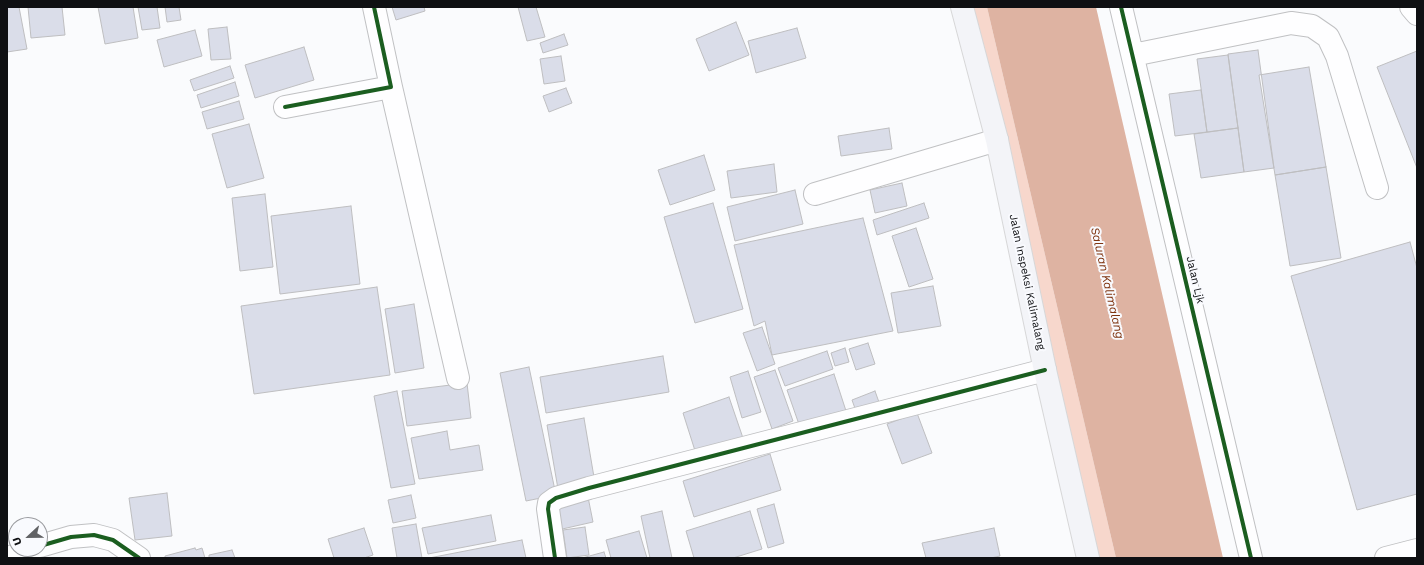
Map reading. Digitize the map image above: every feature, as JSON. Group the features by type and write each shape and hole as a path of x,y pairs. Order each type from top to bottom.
{"main road":[{"name":"Jalan Inspeksi Kalimalang","path":"962,7 996,140 1045,370 1088,558"}],"street":[{"path":"374,7 458,378"},
{"name":"Jalan Ljk","path":"1121,7 1251,558"},
{"path":"1411,7 1417,14"},
{"path":"1133,55 1291,24 1312,26 1328,37 1337,56 1378,188"},
{"path":"285,107 391,87"},
{"path":"815,194 996,140"},
{"path":"556,558 548,509 549,503 556,498 596,486 1045,370"},
{"path":"48,544 71,537 94,535 114,540 139,558"},
{"path":"1386,558 1417,550"}],"shaded area":[{"path":"962,7 987,7 1116,558 1088,558"}],"water":[{"name":"Saluran Kalimalang","path":"987,7 1096,7 1223,558 1116,558"}],"building":[{"path":"7,7 19,7 27,49 7,52"},
{"path":"28,7 62,7 65,35 31,38"},
{"path":"98,7 133,7 138,38 105,44"},
{"path":"138,7 157,7 160,28 142,30"},
{"path":"165,7 179,7 181,20 167,22"},
{"path":"392,7 424,7 425,11 396,20"},
{"path":"518,7 536,7 545,37 527,41"},
{"path":"736,22 749,55 709,71 696,39"},
{"path":"227,27 231,59 211,60 208,29"},
{"path":"797,28 806,58 756,73 748,41"},
{"path":"195,30 202,56 164,67 157,40"},
{"path":"564,34 568,45 543,53 540,43"},
{"path":"304,47 314,80 255,98 245,65"},
{"path":"1258,50 1274,168 1244,172 1228,54"},
{"path":"1417,51 1417,168 1377,67"},
{"path":"1228,55 1238,128 1207,132 1197,59"},
{"path":"561,56 565,81 544,84 540,59"},
{"path":"230,66 234,78 194,91 190,80"},
{"path":"1309,67 1326,167 1275,175 1259,75"},
{"path":"235,82 239,96 201,108 197,95"},
{"path":"566,88 572,103 549,112 543,96"},
{"path":"1201,90 1207,132 1175,136 1169,94"},
{"path":"239,101 244,119 207,129 202,112"},
{"path":"249,124 264,178 227,188 212,134"},
{"path":"889,128 892,149 841,156 838,136"},
{"path":"1238,128 1244,172 1201,178 1194,134"},
{"path":"704,155 715,190 670,205 658,170"},
{"path":"774,164 777,192 731,198 727,171"},
{"path":"1326,167 1341,258 1290,266 1275,175"},
{"path":"902,183 907,206 875,213 870,190"},
{"path":"795,190 803,224 735,241 727,207"},
{"path":"265,194 273,267 240,271 232,198"},
{"path":"713,203 743,309 695,323 664,217"},
{"path":"924,203 929,218 877,235 873,220"},
{"path":"351,206 360,284 280,294 271,216"},
{"path":"863,218 893,331 772,355 765,321 754,326 734,245"},
{"path":"916,228 933,279 909,287 892,236"},
{"path":"1410,242 1417,268 1417,494 1357,510 1291,276"},
{"path":"933,286 941,326 898,333 891,293"},
{"path":"377,287 390,375 254,394 241,306"},
{"path":"414,304 424,368 395,373 385,309"},
{"path":"762,327 775,364 757,371 743,333"},
{"path":"868,343 875,364 856,370 849,349"},
{"path":"845,348 849,362 835,366 831,353"},
{"path":"827,351 833,369 785,386 778,368"},
{"path":"663,356 669,392 546,413 540,377"},
{"path":"529,367 556,495 526,501 500,373"},
{"path":"775,370 793,421 772,429 754,377"},
{"path":"748,371 761,412 742,418 730,377"},
{"path":"834,374 848,417 802,433 787,390"},
{"path":"467,383 471,418 407,426 402,391"},
{"path":"397,391 415,484 391,488 374,396"},
{"path":"875,391 880,405 857,414 852,400"},
{"path":"729,397 744,441 697,457 683,413"},
{"path":"917,413 932,453 902,464 887,424"},
{"path":"584,418 595,483 558,489 547,425"},
{"path":"447,431 450,450 479,445 483,470 419,479 411,438"},
{"path":"770,454 781,490 694,517 683,481"},
{"path":"167,493 172,536 135,540 129,498"},
{"path":"411,495 416,518 393,523 388,500"},
{"path":"588,497 593,522 558,530 553,504"},
{"path":"774,504 784,543 768,548 757,509"},
{"path":"662,511 672,558 650,558 641,516"},
{"path":"750,511 762,549 733,558 694,558 686,531"},
{"path":"491,515 496,541 428,554 422,528"},
{"path":"416,524 422,558 397,558 392,528"},
{"path":"585,527 589,555 567,558 563,530"},
{"path":"364,528 373,555 364,558 334,558 328,539"},
{"path":"994,528 1000,556 991,558 926,558 922,543"},
{"path":"639,531 647,558 611,558 606,540"},
{"path":"522,540 526,558 429,558"},
{"path":"195,548 196,550 202,548 205,558 165,558 165,556"},
{"path":"232,550 235,558 209,558 209,555"},
{"path":"604,552 606,558 582,558"}],"cycle path":[{"path":"285,107 391,87 374,7"},
{"path":"1121,7 1251,558"},
{"path":"555,558 548,509 549,503 556,498 589,488 1045,370"},
{"path":"48,544 71,537 94,535 113,540 139,558"}]}
